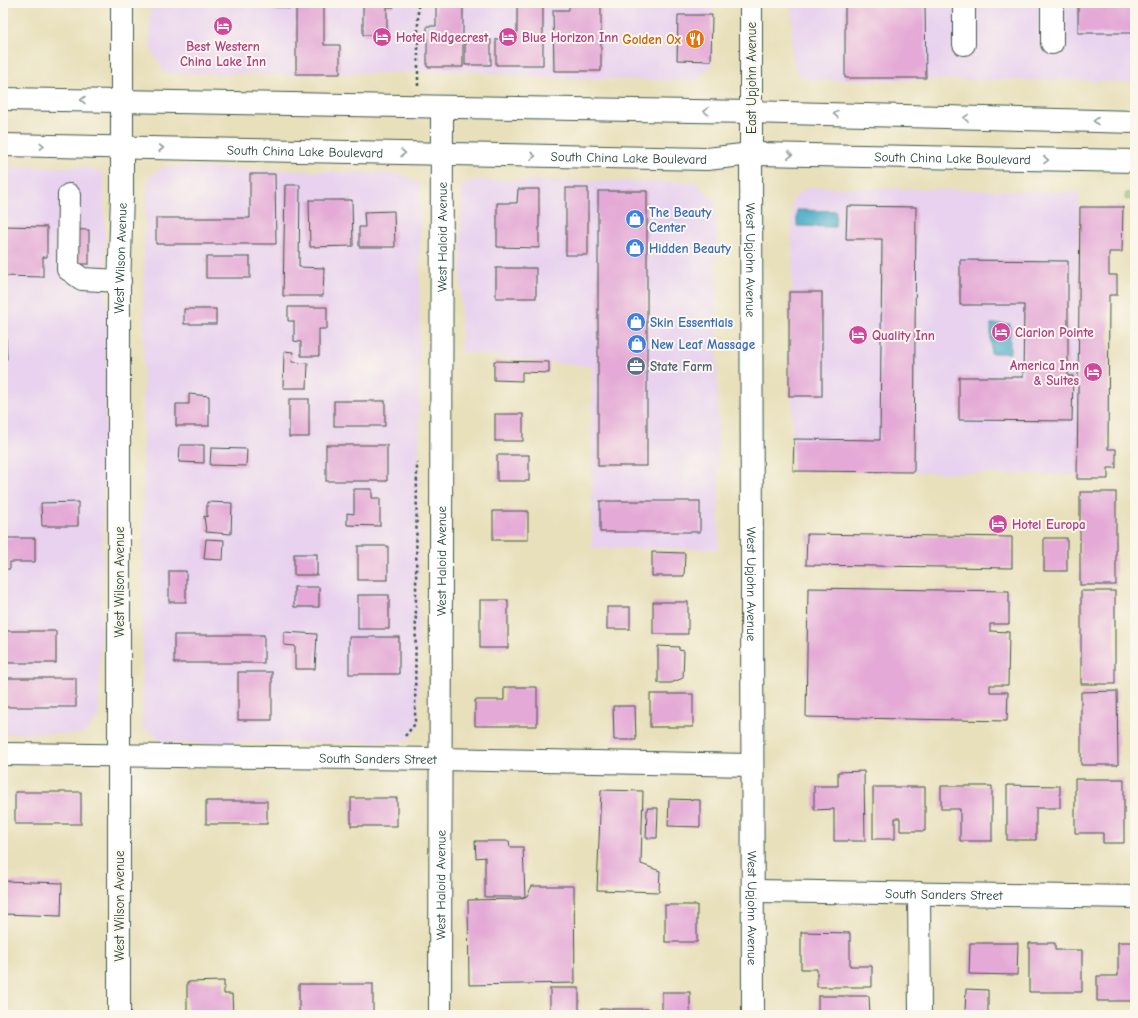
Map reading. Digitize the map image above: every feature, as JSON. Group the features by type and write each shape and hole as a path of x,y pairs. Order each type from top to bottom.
{"street":[{"path":"122,3 122,148"},
{"name":"East Upjohn Avenue","path":"751,3 751,154"},
{"path":"964,3 964,44"},
{"path":"1052,3 1052,43"},
{"path":"3,99 751,112 1135,122"},
{"name":"West Haloid Avenue","path":"440,1015 442,107"},
{"name":"South China Lake Boulevard","path":"3,145 122,148 216,148 707,159 751,154 1135,161"},
{"name":"West Wilson Avenue","path":"118,1015 120,277 122,148"},
{"name":"West Upjohn Avenue","path":"751,154 753,1015"},
{"path":"75,195 68,269 82,279 120,277"},
{"name":"South Sanders Street","path":"3,754 440,759 752,765"},
{"name":"South Sanders Street","path":"753,891 1135,897"},
{"path":"919,893 920,1015"}],"path":[{"path":"418,3 418,106"},
{"path":"401,740 415,724 417,462"}],"shaded area":[{"name":"Best Western China Lake Inn","path":"150,3 296,3 295,75 165,73 150,48"},
{"path":"297,3 713,3 712,64 698,81 546,78 468,71 297,75"},
{"path":"792,3 1135,3 1135,83 1069,80 811,80 799,75 792,61"},
{"path":"3,166 85,167 104,174 107,340 99,717 83,734 3,733"},
{"path":"164,166 403,174 420,185 419,726 407,742 164,743 142,727 144,244 148,178"},
{"path":"474,180 695,182 716,202 719,549 592,548 592,367 461,352 461,185"},
{"path":"807,187 1079,192 1077,475 792,470 792,200"}],"green space":[{"path":"1126,193 1135,193 1135,199 1125,199"}],"water":[{"path":"277,3 291,3 291,10 277,10"},
{"path":"797,210 836,211 835,227 797,226"},
{"path":"991,324 1010,324 1010,353 991,353"}],"building":[{"path":"296,3 324,3 324,45 340,45 340,74 296,74"},
{"name":"Hotel Ridgecrest","path":"363,3 394,3 394,7 387,7 387,35 363,35"},
{"path":"436,3 463,3 463,67 427,67 427,26 436,26"},
{"path":"517,3 543,3 543,65 496,65 496,39 517,39"},
{"path":"569,3 601,3 601,71 554,71 553,10 569,10"},
{"path":"845,3 925,3 926,78 845,78"},
{"path":"1078,3 1135,3 1135,33 1078,33"},
{"path":"678,15 712,15 711,61 677,60"},
{"path":"465,40 491,40 491,65 465,65"},
{"path":"250,174 275,174 276,244 156,244 156,218 250,218"},
{"path":"285,185 300,185 299,267 324,268 323,296 283,296"},
{"path":"566,188 588,188 588,255 566,255"},
{"path":"518,189 539,189 539,248 497,247 497,203 517,203"},
{"path":"598,191 647,191 647,466 598,466"},
{"path":"309,200 352,200 353,246 310,247"},
{"path":"847,206 916,207 914,472 793,471 794,439 880,440 882,239 846,239"},
{"name":"America Inn & Suites","path":"1080,207 1123,207 1122,252 1109,252 1109,275 1117,275 1117,295 1109,295 1108,449 1116,449 1116,468 1108,468 1108,479 1077,479"},
{"path":"394,211 395,247 359,247 359,227 365,227 364,212"},
{"path":"3,226 47,227 47,257 43,257 43,277 3,276"},
{"path":"59,229 89,230 89,264 59,264"},
{"path":"206,257 250,257 250,278 206,278"},
{"path":"960,260 1068,261 1068,376 1073,376 1072,421 959,420 959,377 1023,377 1024,305 960,305"},
{"path":"496,268 536,268 536,298 496,298"},
{"path":"789,292 822,292 822,396 789,396"},
{"path":"288,307 327,307 327,329 319,329 319,356 301,356 301,342 294,341 294,321 288,321"},
{"path":"184,309 216,309 216,324 184,324"},
{"path":"3,338 6,338 7,359 3,359"},
{"path":"284,351 293,352 292,362 308,363 307,388 283,388"},
{"path":"494,361 549,362 549,373 522,372 522,381 494,380"},
{"path":"189,394 209,396 209,426 176,426 176,404 189,404"},
{"path":"289,399 309,399 309,437 289,437"},
{"path":"334,401 385,401 385,426 334,426"},
{"path":"495,414 523,414 523,441 495,441"},
{"path":"180,445 204,445 204,463 179,462"},
{"path":"326,445 387,445 387,481 326,481"},
{"path":"211,448 247,449 246,466 210,465"},
{"path":"497,455 529,455 529,481 497,481"},
{"path":"354,489 372,489 372,498 380,498 380,526 347,525 347,513 354,514"},
{"path":"1080,492 1116,492 1116,585 1080,585"},
{"path":"600,501 700,501 700,532 600,532"},
{"path":"78,502 78,526 42,526 41,503"},
{"path":"207,502 232,503 231,534 206,532 204,516 207,517"},
{"path":"493,511 528,511 528,540 493,540"},
{"path":"807,534 1012,537 1012,568 806,565"},
{"path":"3,538 35,538 35,562 10,562 10,569 3,569"},
{"path":"1044,538 1067,538 1067,571 1044,571"},
{"path":"206,539 224,540 223,560 204,559"},
{"path":"358,546 388,546 388,580 358,580"},
{"path":"652,552 685,553 684,576 652,576"},
{"path":"294,554 317,554 317,575 294,575"},
{"path":"169,571 186,571 186,602 169,602"},
{"path":"294,587 319,587 319,607 294,607"},
{"path":"808,588 1009,591 1009,624 990,624 990,631 1009,632 1008,685 990,685 990,692 1008,692 1007,721 806,717"},
{"path":"1081,591 1115,591 1115,684 1081,684"},
{"path":"358,595 389,595 389,629 358,629"},
{"path":"480,600 508,600 508,648 480,648"},
{"path":"653,602 688,602 688,634 653,634"},
{"path":"607,607 630,607 630,629 607,629"},
{"path":"3,631 56,631 56,663 3,663"},
{"path":"284,632 317,634 315,669 295,669 295,646 284,645"},
{"path":"174,635 264,635 264,663 174,663"},
{"path":"349,637 399,637 399,674 349,674"},
{"path":"658,646 679,647 679,650 684,651 683,678 671,683 658,683"},
{"path":"238,672 272,672 272,720 238,720"},
{"path":"3,678 76,678 76,707 3,707"},
{"path":"504,687 537,687 537,726 475,726 475,700 504,700"},
{"path":"1117,691 1118,765 1081,765 1081,692"},
{"path":"650,694 693,694 693,727 650,727"},
{"path":"613,706 635,706 636,740 614,740"},
{"path":"864,771 865,841 834,841 834,809 814,810 814,786 838,786 838,772"},
{"path":"1075,779 1124,779 1124,843 1103,843 1103,833 1075,833"},
{"path":"1007,785 1060,786 1060,808 1036,808 1036,840 1007,840"},
{"path":"941,786 992,786 992,841 960,841 960,809 941,809"},
{"path":"873,787 925,787 925,831 900,831 900,818 895,818 895,839 873,839"},
{"path":"601,790 643,791 641,864 660,871 659,892 597,890"},
{"path":"15,792 81,792 81,824 15,824"},
{"path":"351,798 397,798 397,826 351,826"},
{"path":"669,799 700,800 700,827 668,826"},
{"path":"206,801 267,801 267,824 206,824"},
{"path":"647,808 658,808 657,838 646,838"},
{"path":"475,841 509,841 510,847 523,847 525,897 485,897 485,857 476,858"},
{"path":"3,881 62,883 61,916 3,914"},
{"path":"532,886 574,886 575,983 469,985 468,900 519,899 527,896"},
{"path":"665,905 697,905 697,942 665,942"},
{"path":"801,932 850,933 850,966 872,966 872,987 817,987 817,969 801,969"},
{"path":"1118,942 1135,942 1135,1001 1097,1001 1097,976 1118,976"},
{"path":"970,943 1018,943 1017,975 969,974"},
{"path":"1029,943 1055,943 1055,950 1082,950 1082,992 1029,992"},
{"path":"224,981 224,994 232,994 233,1015 187,1015 187,982"},
{"path":"299,984 373,984 373,1014 299,1014"},
{"path":"550,988 579,988 579,1015 550,1015"},
{"path":"966,989 988,990 988,1014 965,1013"},
{"path":"662,992 690,992 690,1015 662,1015"},
{"path":"818,996 869,996 870,1015 818,1015"},
{"path":"600,1009 649,1009 649,1015 600,1015"}],"place":[{"name":"Best Western China Lake Inn","path":"223,26"},
{"name":"Hotel Ridgecrest","path":"382,37"},
{"name":"Blue Horizon Inn","path":"508,37"},
{"name":"Golden Ox","path":"695,39"},
{"name":"The Beauty Center","path":"635,219"},
{"name":"Hidden Beauty","path":"635,248"},
{"name":"Skin Essentials","path":"636,322"},
{"name":"Clarion Pointe","path":"1001,332"},
{"name":"Quality Inn","path":"858,335"},
{"name":"New Leaf Massage","path":"637,344"},
{"name":"State Farm","path":"636,366"},
{"name":"America Inn & Suites","path":"1093,372"},
{"name":"Hotel Europa","path":"998,524"}]}
